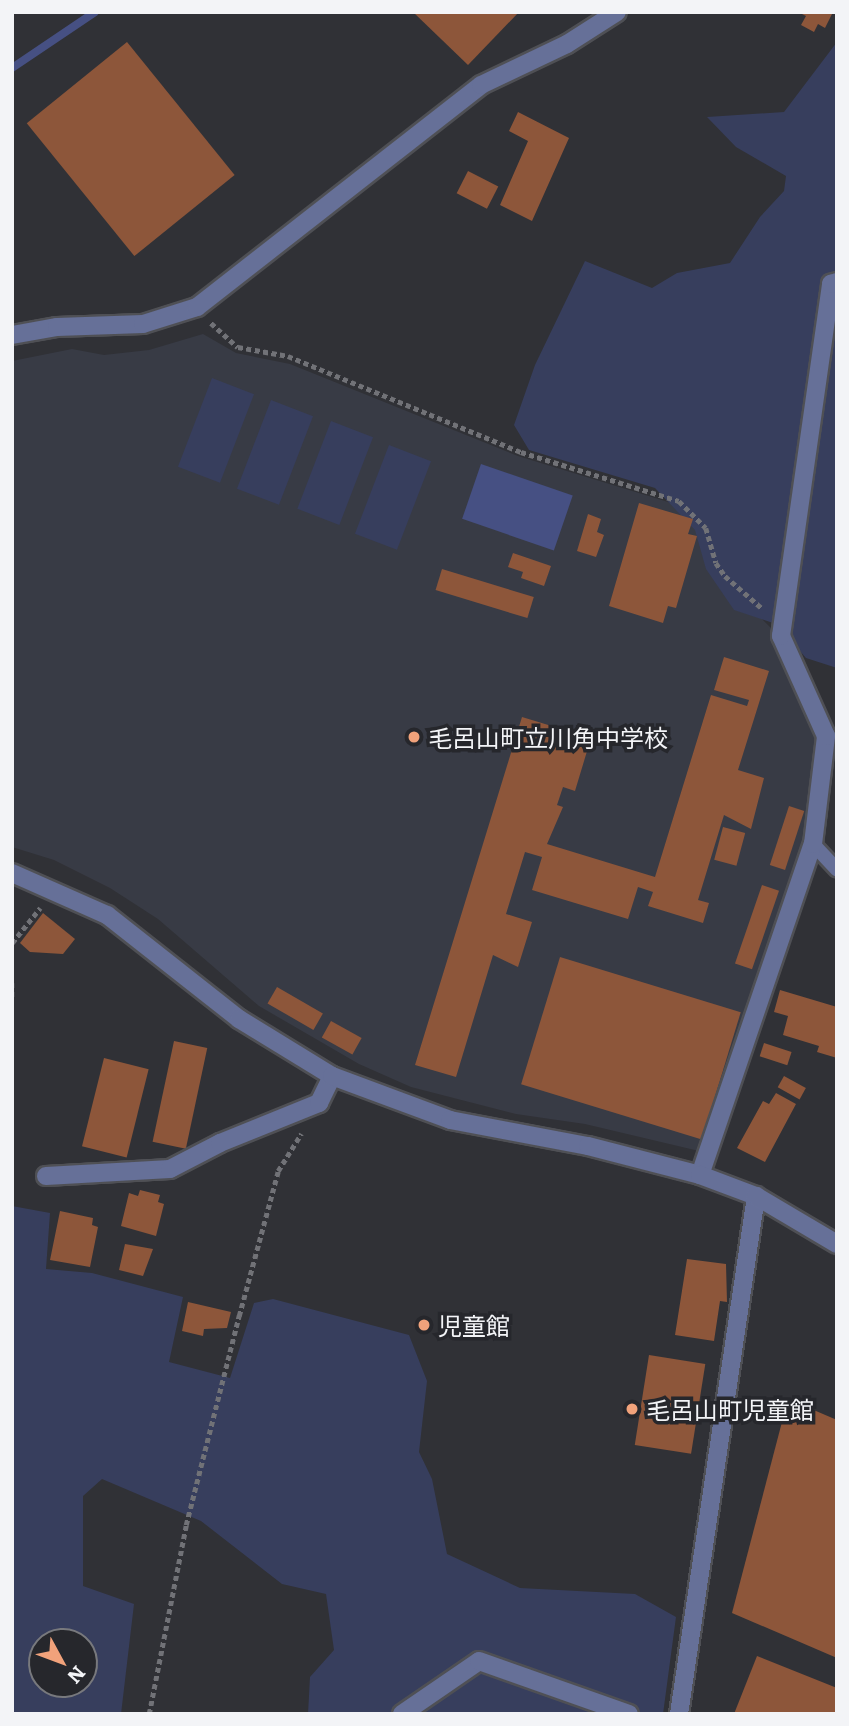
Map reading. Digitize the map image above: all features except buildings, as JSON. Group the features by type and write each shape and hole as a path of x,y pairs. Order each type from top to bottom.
{"street":[{"path":"12,335 57,327 143,324 197,307 481,85 568,44 617,12"},
{"path":"700,1175 814,845 826,736 781,636 831,284 837,282"},
{"path":"12,873 55,889 117,922 239,1019 332,1076 450,1120 589,1146 700,1175 756,1196 837,1244"},
{"path":"46,1176 170,1170 220,1143 319,1103 332,1076"},
{"path":"678,1714 756,1196"},
{"path":"402,1714 479,1661 629,1714"}],"lane":[{"path":"814,845 837,870"}],"path":[{"path":"197,307 238,347 288,356 521,452 679,501 706,528 716,563 725,576 782,626"},
{"path":"12,943 55,889"},
{"path":"12,983 12,998"},
{"path":"149,1714 186,1525 278,1171 319,1103"}],"shaded area":[{"path":"837,42 837,668 806,658 776,624 734,610 706,569 695,530 655,488 529,450 514,425 535,365 585,261 652,288 677,273 730,263 760,217 784,191 786,176 736,147 707,117 784,112"},
{"name":"毛呂山町立川角中学校","path":"203,334 236,353 290,364 518,456 678,505 690,514 730,587 772,629 817,745 805,848 699,1151 585,1124 516,1114 411,1087 359,1064 259,1006 158,919 110,888 54,860 12,847 12,361 72,349 104,355 149,350"},
{"path":"212,378 254,394 220,483 178,467"},
{"path":"271,400 313,416 279,505 237,489"},
{"path":"331,421 373,437 339,525 297,509"},
{"path":"389,445 431,461 397,550 355,534"},
{"path":"481,464 573,496 554,550 462,519"},
{"path":"12,1206 50,1213 46,1269 92,1273 183,1297 169,1362 230,1378 254,1303 273,1299 409,1335 427,1381 419,1452 432,1479 447,1554 520,1588 635,1594 676,1617 663,1714 308,1714 310,1677 334,1650 326,1594 282,1584 201,1521 102,1479 83,1496 83,1586 134,1604 121,1714 12,1714"}],"waterway":[{"path":"12,68 95,12"}],"place":[{"name":"毛呂山町立川角中学校","path":"414,737"},
{"name":"児童館","path":"424,1325"},
{"name":"毛呂山町児童館","path":"632,1409"}]}
